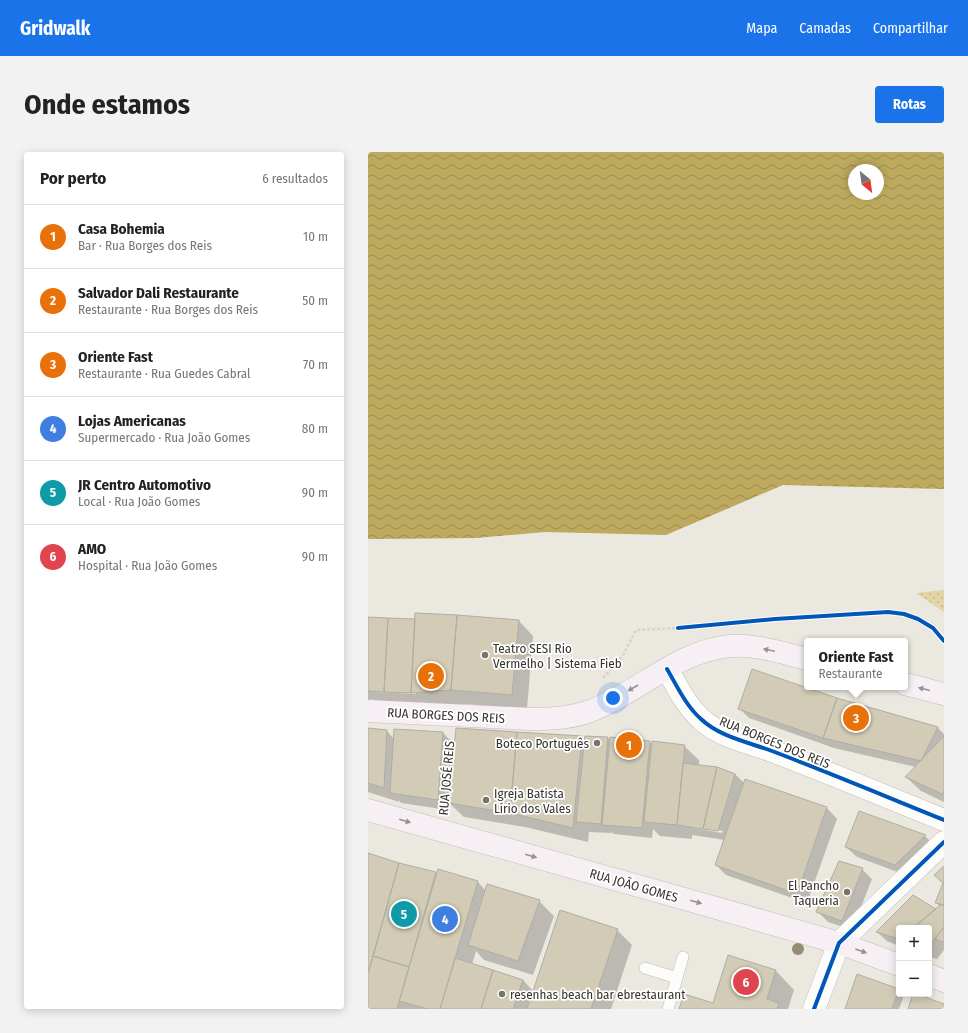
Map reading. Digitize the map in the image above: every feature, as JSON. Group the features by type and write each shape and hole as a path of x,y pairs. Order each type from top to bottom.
{"main road":[{"path":"667,669 694,655 712,649 731,646 754,647 804,658"},
{"name":"RUA BORGES DOS REIS","path":"368,711 554,719 593,710 667,669"},
{"path":"908,685 944,694"},
{"name":"RUA JOÃO GOMES","path":"368,810 839,943 896,964"},
{"path":"932,976 944,981"}],"street":[{"name":"RUA BORGES DOS REIS","path":"667,669 691,709 711,727 725,735 772,751 944,820"},
{"path":"814,1009 839,943 944,842"}],"lane":[{"path":"668,1009 683,957"},
{"path":"645,968 677,978"}],"path":[{"path":"601,680 622,657 636,630 685,627"}],"shaded area":[{"path":"944,590 944,612 916,593"}],"water":[{"path":"368,152 944,152 944,489 783,485 666,535 545,532 476,538 368,539"}],"building":[{"path":"415,613 457,615 451,690 411,693"},
{"name":"Teatro SESI Rio Vermelho | Sistema Fieb","path":"457,615 519,620 512,695 451,690"},
{"path":"368,617 388,618 384,692 368,691"},
{"path":"388,618 415,619 411,693 384,692"},
{"path":"752,669 804,687 804,690 814,690 837,698 823,738 738,709"},
{"path":"837,698 938,727 921,761 823,738"},
{"path":"368,728 387,730 384,788 368,783"},
{"path":"456,728 517,732 510,813 448,803"},
{"path":"394,729 443,732 438,800 390,793"},
{"path":"517,732 582,736 573,828 510,813"},
{"path":"585,736 608,737 601,824 576,822"},
{"path":"944,736 944,792 942,794 905,777"},
{"path":"610,737 650,741 642,828 602,825"},
{"path":"652,741 685,745 677,825 644,822"},
{"path":"683,763 717,767 703,829 677,825"},
{"path":"717,767 735,774 718,831 703,829"},
{"path":"745,779 827,807 797,894 715,865"},
{"path":"859,811 926,835 895,865 845,847"},
{"path":"368,853 399,863 369,971 368,970"},
{"path":"839,861 863,868 842,921 816,912"},
{"path":"399,863 436,872 409,967 373,956"},
{"path":"944,866 944,905 935,903 943,883 934,875"},
{"path":"438,869 478,881 440,1009 428,1009 399,1001"},
{"path":"487,884 540,900 518,961 468,945"},
{"path":"913,895 936,909 917,925 896,925 896,938 876,932"},
{"path":"940,905 944,905 944,927 932,942 932,925 917,925"},
{"path":"560,910 618,929 591,1009 527,1009"},
{"path":"944,927 944,942 935,939"},
{"path":"728,955 776,970 767,999 779,1003 777,1009 679,1009 684,994 713,1003"},
{"path":"373,956 409,967 397,1009 368,1009 368,973"},
{"path":"455,958 493,970 481,1009 440,1009"},
{"name":"resenhas beach bar ebrestaurant","path":"493,970 523,980 513,1009 481,1009"},
{"path":"857,974 896,988 896,997 892,1009 845,1009"},
{"path":"912,997 925,997 944,1004 944,1009 908,1009"}],"cycle path":[{"path":"678,628 775,619 888,612 904,614 918,619 933,628 944,641"},
{"path":"667,669 682,696 696,714 709,725 725,735 772,751 944,820"},
{"path":"814,1009 839,943 944,842"}],"place":[{"name":"Teatro SESI Rio Vermelho | Sistema Fieb","path":"485,655"},
{"name":"Salvador Dali Restaurante","path":"431,676"},
{"name":"Oriente Fast","path":"856,718"},
{"name":"Boteco Português","path":"597,743"},
{"name":"Casa Bohemia","path":"629,745"},
{"name":"Igreja Batista Lírio dos Vales","path":"486,800"},
{"name":"El Pancho Taqueria","path":"847,892"},
{"name":"JR Centro Automotivo","path":"404,914"},
{"name":"Lojas Americanas","path":"445,919"},
{"name":"AMO","path":"746,982"},
{"name":"resenhas beach bar ebrestaurant","path":"502,994"}]}
